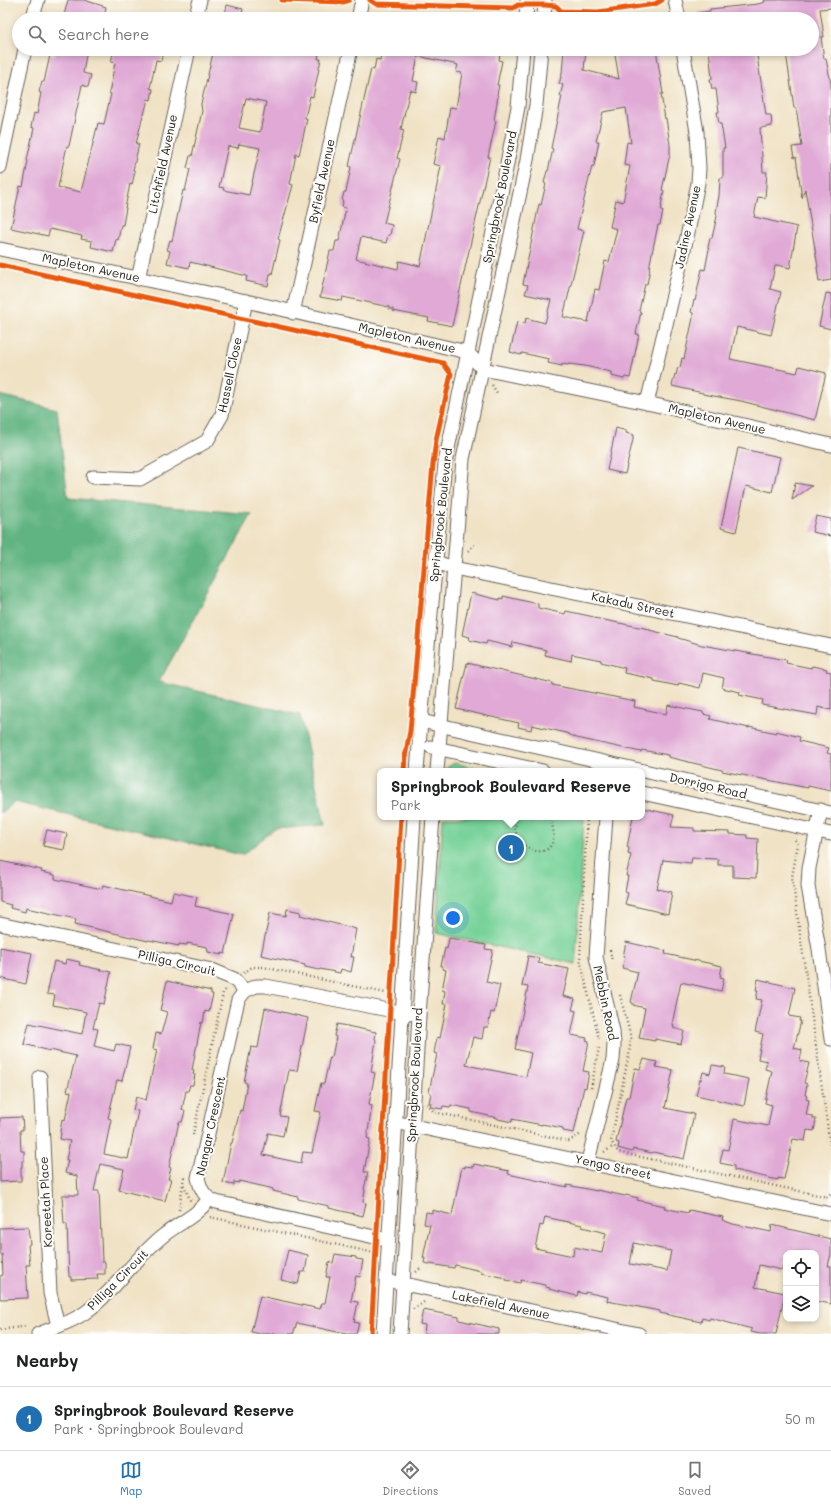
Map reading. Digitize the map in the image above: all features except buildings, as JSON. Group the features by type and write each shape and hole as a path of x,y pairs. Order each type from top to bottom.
{"street":[{"path":"34,12 38,0"},
{"path":"197,12 200,0"},
{"path":"359,12 362,0"},
{"path":"526,12 527,0"},
{"path":"544,12 545,0"},
{"path":"675,0 677,12"},
{"path":"0,167 24,56"},
{"name":"Litchfield Avenue","path":"138,279 187,56"},
{"name":"Byfield Avenue","path":"293,313 349,56"},
{"name":"Springbrook Boulevard","path":"417,768 420,721 445,463 518,106 522,56"},
{"name":"Springbrook Boulevard","path":"437,768 463,459 527,160 536,105 540,56"},
{"name":"Jadine Avenue","path":"647,403 687,237 698,183 699,149 684,56"},
{"name":"Mapleton Avenue","path":"0,249 246,302 467,352 483,369 647,403 831,445"},
{"name":"Hassell Close","path":"93,477 140,479 207,441 222,415 246,302"},
{"name":"Kakadu Street","path":"435,562 454,568 831,646"},
{"name":"Dorrigo Road","path":"420,721 612,768"},
{"path":"419,744 529,768"},
{"name":"Dorrigo Road","path":"645,775 826,812"},
{"name":"Dorrigo Road","path":"645,794 831,834"},
{"path":"826,812 816,831 809,868 808,886 819,949 831,1039"},
{"name":"Springbrook Boulevard","path":"383,1334 386,1280 382,1239 395,1122 396,1012 414,820"},
{"name":"Springbrook Boulevard","path":"400,1334 412,1125 433,820"},
{"name":"Mebbin Road","path":"588,1162 613,1060 614,1045 613,1031 596,957 606,820"},
{"name":"Pilliga Circuit","path":"0,924 212,970 234,979 245,990"},
{"path":"245,990 256,986 266,986 419,1016"},
{"name":"Nangar Crescent","path":"209,1199 204,1194 198,1178 238,1000 245,990"},
{"name":"Koreetah Place","path":"40,1077 50,1293 53,1311 58,1326"},
{"name":"Yengo Street","path":"395,1122 831,1214"},
{"path":"209,1199 216,1202 382,1239"},
{"name":"Pilliga Circuit","path":"34,1330 58,1326 73,1320 86,1312 163,1235 200,1210 209,1199"},
{"name":"Lakefield Avenue","path":"386,1280 639,1334"}],"path":[{"path":"517,820 515,827 517,835 522,842 529,848 541,852 547,850 553,840 551,820"},
{"path":"793,837 798,844 792,877 831,1151"},
{"path":"611,943 612,963"},
{"path":"192,1137 223,993 234,979 252,967 264,967 390,994"},
{"path":"391,986 390,994 396,1012"},
{"path":"619,992 631,1038 611,1141 618,1152 828,1197 831,1193"},
{"path":"425,1102 434,1112 570,1141 581,1134"},
{"path":"176,1226 184,1175"},
{"path":"183,1183 193,1206 211,1218 376,1253"},
{"path":"375,1260 376,1253 382,1239"},
{"path":"412,1316 413,1310 424,1302 431,1304"},
{"path":"0,1330 34,1330"}],"green space":[{"path":"0,395 57,409 68,498 252,514 159,682 300,715 325,825 275,829 242,855 14,802 0,813"},
{"path":"454,763 476,768 446,768"},
{"path":"443,820 584,820 576,964 436,933"}],"cycle path":[{"path":"282,0 344,2 349,0"},
{"path":"370,0 376,4 513,8 518,5 545,5 556,6 561,11 598,12 655,4 662,0"},
{"path":"0,265 443,363 451,374 436,440 433,464 410,731 404,768"},
{"path":"371,1334 401,820"}],"place":[{"name":"Springbrook Boulevard Reserve","path":"511,848"}]}
